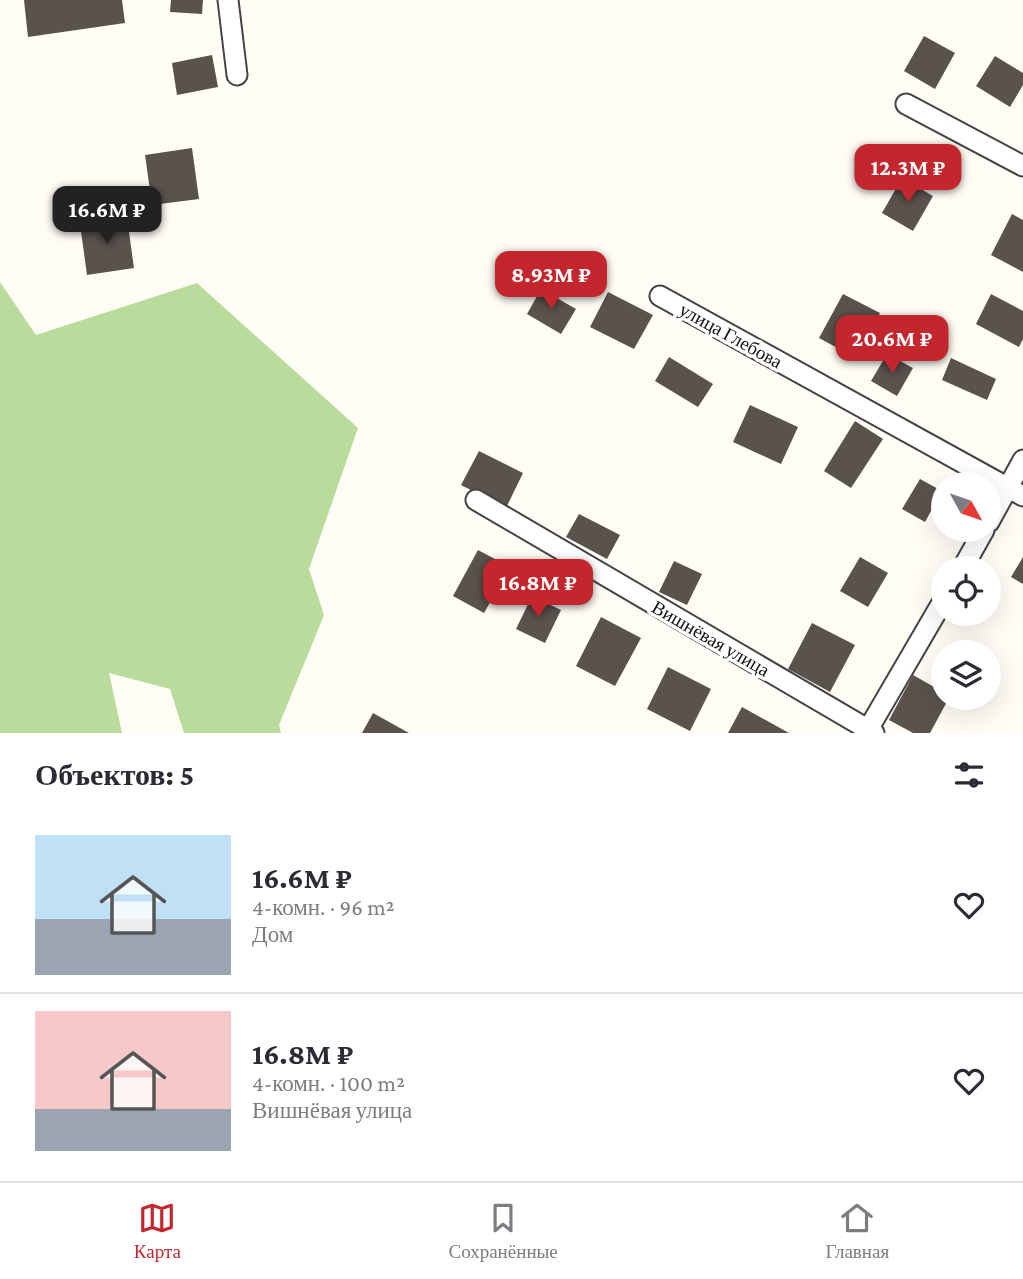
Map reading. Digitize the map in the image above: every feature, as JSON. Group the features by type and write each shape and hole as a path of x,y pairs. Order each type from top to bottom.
{"street":[{"path":"228,0 237,75"},
{"path":"906,104 1023,166"},
{"name":"улица Глебова","path":"660,296 1016,492"},
{"path":"1001,509 1016,492 1023,460"},
{"name":"Вишнёвая улица","path":"477,500 869,732"},
{"path":"869,732 931,622"}],"green space":[{"path":"0,282 36,335 197,283 358,428 309,569 324,615 279,725 281,733 184,733 170,689 109,673 122,733 0,733"}],"building":[{"path":"24,0 122,0 125,23 28,37"},
{"path":"171,0 203,0 202,14 170,12"},
{"path":"924,36 955,53 935,89 904,71"},
{"path":"212,55 218,87 177,95 172,63"},
{"path":"995,56 1023,73 1023,85 1010,107 976,86"},
{"path":"192,148 199,199 152,205 145,155"},
{"path":"902,178 933,196 913,231 882,213"},
{"path":"1012,214 1023,220 1023,272 991,255"},
{"path":"127,218 134,268 87,275 80,224"},
{"path":"541,289 576,309 561,334 527,314"},
{"path":"608,292 653,315 634,349 590,327"},
{"path":"843,294 880,313 856,358 819,338"},
{"path":"991,294 1023,311 1023,339 1019,347 976,324"},
{"path":"887,354 913,368 897,396 871,381"},
{"path":"669,357 713,384 698,407 655,381"},
{"path":"951,358 996,379 987,400 942,380"},
{"path":"750,405 798,427 781,464 733,442"},
{"path":"855,421 883,439 851,488 824,471"},
{"path":"479,451 523,473 506,508 461,485"},
{"path":"920,479 931,485 931,511 925,522 902,509"},
{"path":"579,514 620,535 607,559 566,537"},
{"path":"478,550 510,567 484,613 453,596"},
{"path":"860,557 888,573 868,607 840,591"},
{"path":"1023,557 1023,584 1011,577"},
{"path":"674,561 702,574 687,605 659,592"},
{"path":"532,596 561,610 545,643 516,629"},
{"path":"601,617 641,638 615,686 576,666"},
{"path":"812,623 855,645 830,692 788,669"},
{"path":"668,667 711,689 690,731 647,709"},
{"path":"913,675 931,685 931,710 942,710 930,733 913,733 889,720"},
{"path":"742,707 789,733 728,733"},
{"path":"373,713 409,733 362,733"}]}
